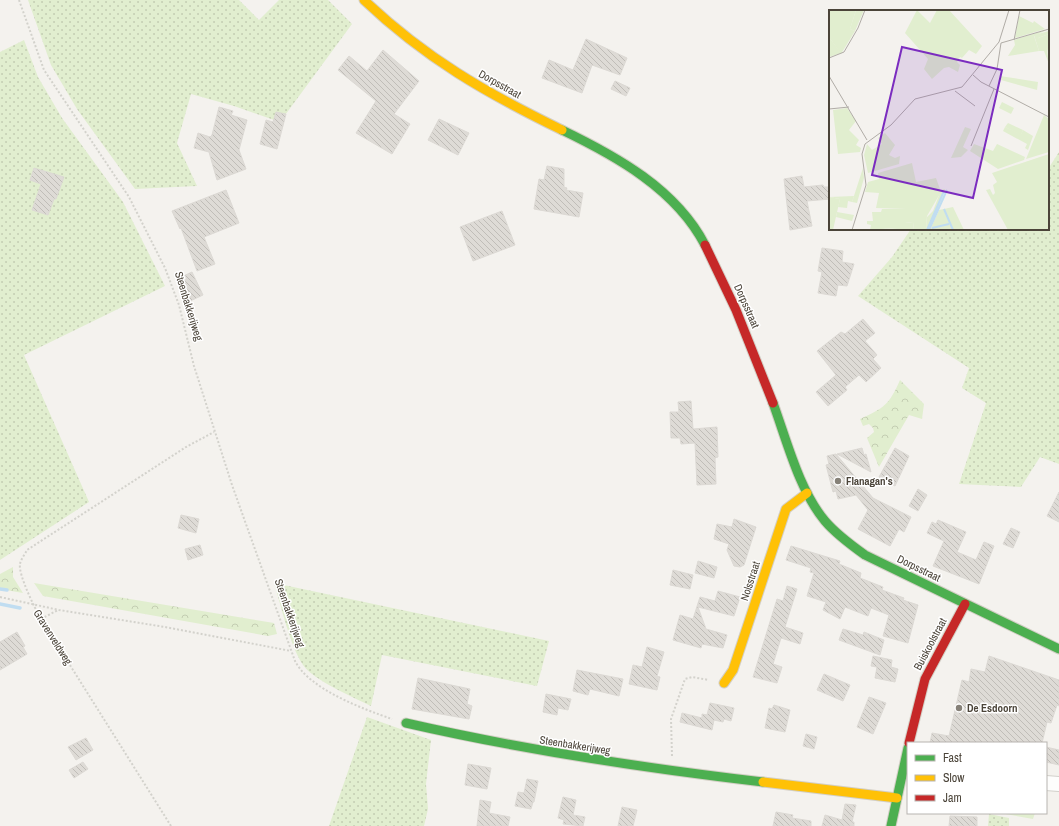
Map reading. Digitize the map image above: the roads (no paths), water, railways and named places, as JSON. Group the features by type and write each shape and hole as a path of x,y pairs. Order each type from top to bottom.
{"main road":[{"name":"Dorpsstraat","path":"364,0 424,53 483,90 631,167 669,198 688,218 702,240 730,295 750,343 807,493 822,517 851,545 866,555 1059,648"},
{"name":"Nolsstraat","path":"724,683 733,670 786,509 807,493"},
{"name":"Buiskoolstraat","path":"910,742 925,679 965,604"},
{"name":"Steenbakkerijweg","path":"406,724 482,741 577,758 672,772 896,798"},
{"name":"Buiskoolstraat","path":"891,826 896,798 907,755"}],"street":[{"path":"1047,783 1059,784"}],"waterway":[{"path":"0,589 7,590"},
{"path":"0,604 20,608"}],"place":[{"name":"Flanagan's","path":"838,481"},
{"name":"De Esdoorn","path":"959,708"}]}
